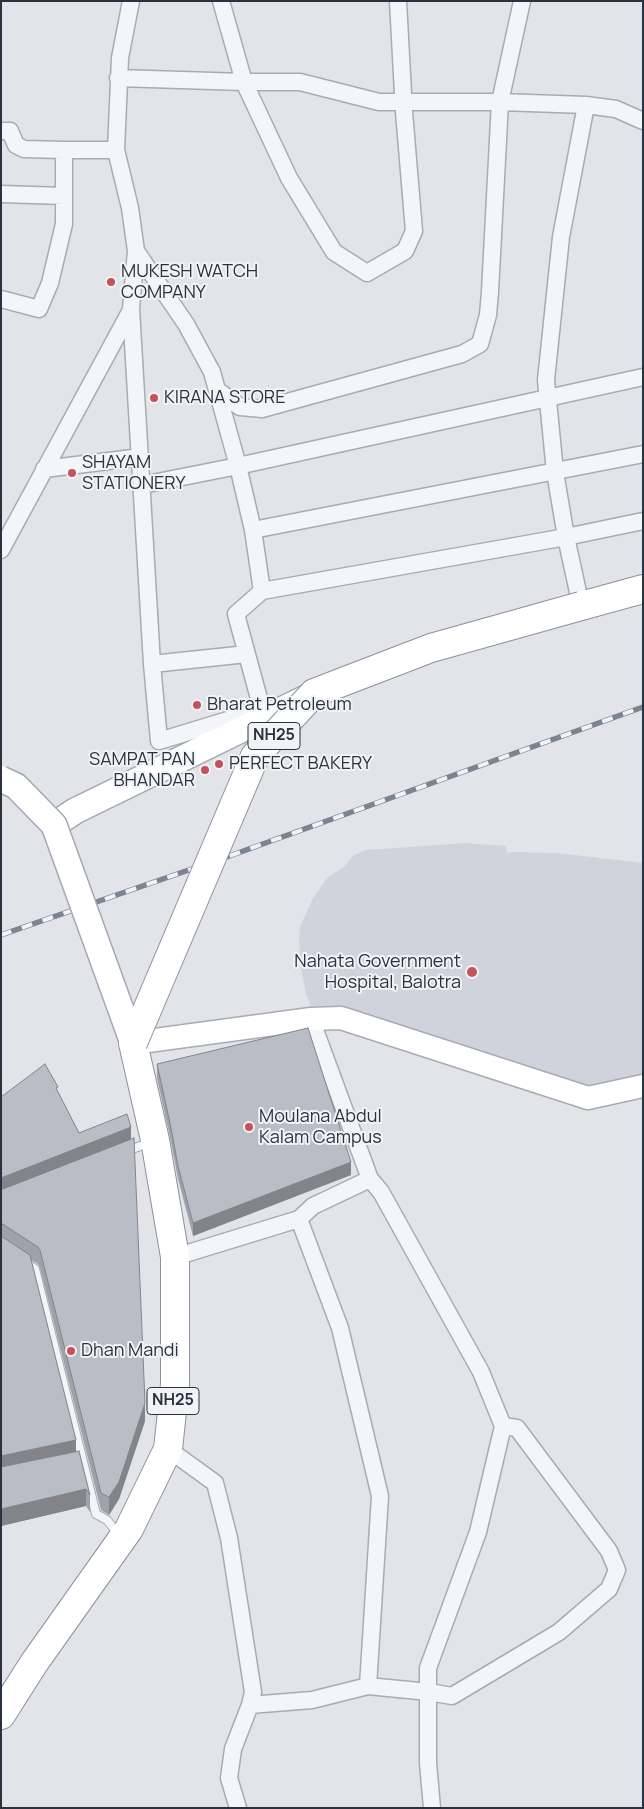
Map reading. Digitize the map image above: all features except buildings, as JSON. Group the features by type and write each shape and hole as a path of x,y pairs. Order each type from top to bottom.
{"highway":[{"name":"NH25","path":"1,1714 34,1663 122,1539 168,1449 175,1384 175,1257 155,1140 132,1043 255,756 314,694 431,648 643,589"}],"main road":[{"path":"54,825 75,811 314,694"},
{"path":"1,779 16,786 54,825 132,1043"}],"street":[{"path":"131,1 120,58 116,150 130,208 136,251 131,309 152,664 159,741 228,720 260,706 236,614 262,590 566,537 643,521"},
{"path":"221,1 244,82 289,178 334,252 367,272 405,251 414,231 398,1"},
{"path":"217,390 240,407 262,409 462,354 480,344 488,315 490,292 500,102 522,1"},
{"path":"118,78 300,82 380,102 500,102 586,105 616,109 643,121"},
{"path":"581,606 554,472 546,380 561,237 586,105"},
{"path":"1,131 10,131 16,145 24,149 116,150"},
{"path":"1,299 38,309 50,283 64,224 64,150"},
{"path":"1,194 64,196"},
{"path":"136,251 186,324 212,372 238,466 253,530 262,590"},
{"path":"1,550 131,309"},
{"path":"142,485 238,466 643,377"},
{"path":"253,530 643,454"},
{"path":"44,470 141,457"},
{"path":"152,664 247,654"},
{"path":"132,1043 311,1019 341,1018 588,1098 643,1086"},
{"path":"311,1019 370,1180 381,1192 481,1372 503,1426 478,1532 428,1668 428,1763 432,1808"},
{"path":"175,1257 299,1219 313,1206 370,1180"},
{"path":"299,1219 340,1328 380,1496 368,1686"},
{"path":"250,1705 312,1700 368,1686 452,1696 559,1632 609,1589 617,1570 609,1550 516,1428 503,1426"},
{"path":"168,1449 215,1483 230,1538 253,1692 233,1749 229,1778 238,1808"}],"lane":[{"path":"119,1154 155,1140"},
{"path":"15,1256 35,1269 96,1514 107,1520 122,1539"},
{"path":"74,1464 83,1462"}],"shaded area":[{"name":"Nahata Government Hospital, Balotra","path":"465,843 506,846 507,853 557,853 643,863 643,1080 587,1094 315,1015 306,994 301,967 300,927 313,898 328,877 344,867 354,855 366,850"}],"railway":[{"path":"1,935 235,854 643,707"}],"place":[{"name":"MUKESH WATCH COMPANY","path":"111,282"},
{"name":"KIRANA STORE","path":"154,398"},
{"name":"SHAYAM STATIONERY","path":"72,473"},
{"name":"Bharat Petroleum","path":"197,705"},
{"name":"PERFECT BAKERY","path":"219,764"},
{"name":"SAMPAT PAN BHANDAR","path":"205,770"},
{"name":"Nahata Government Hospital, Balotra","path":"472,972"},
{"name":"Moulana Abdul Kalam Campus","path":"249,1127"},
{"name":"Dhan Mandi","path":"71,1351"}]}
